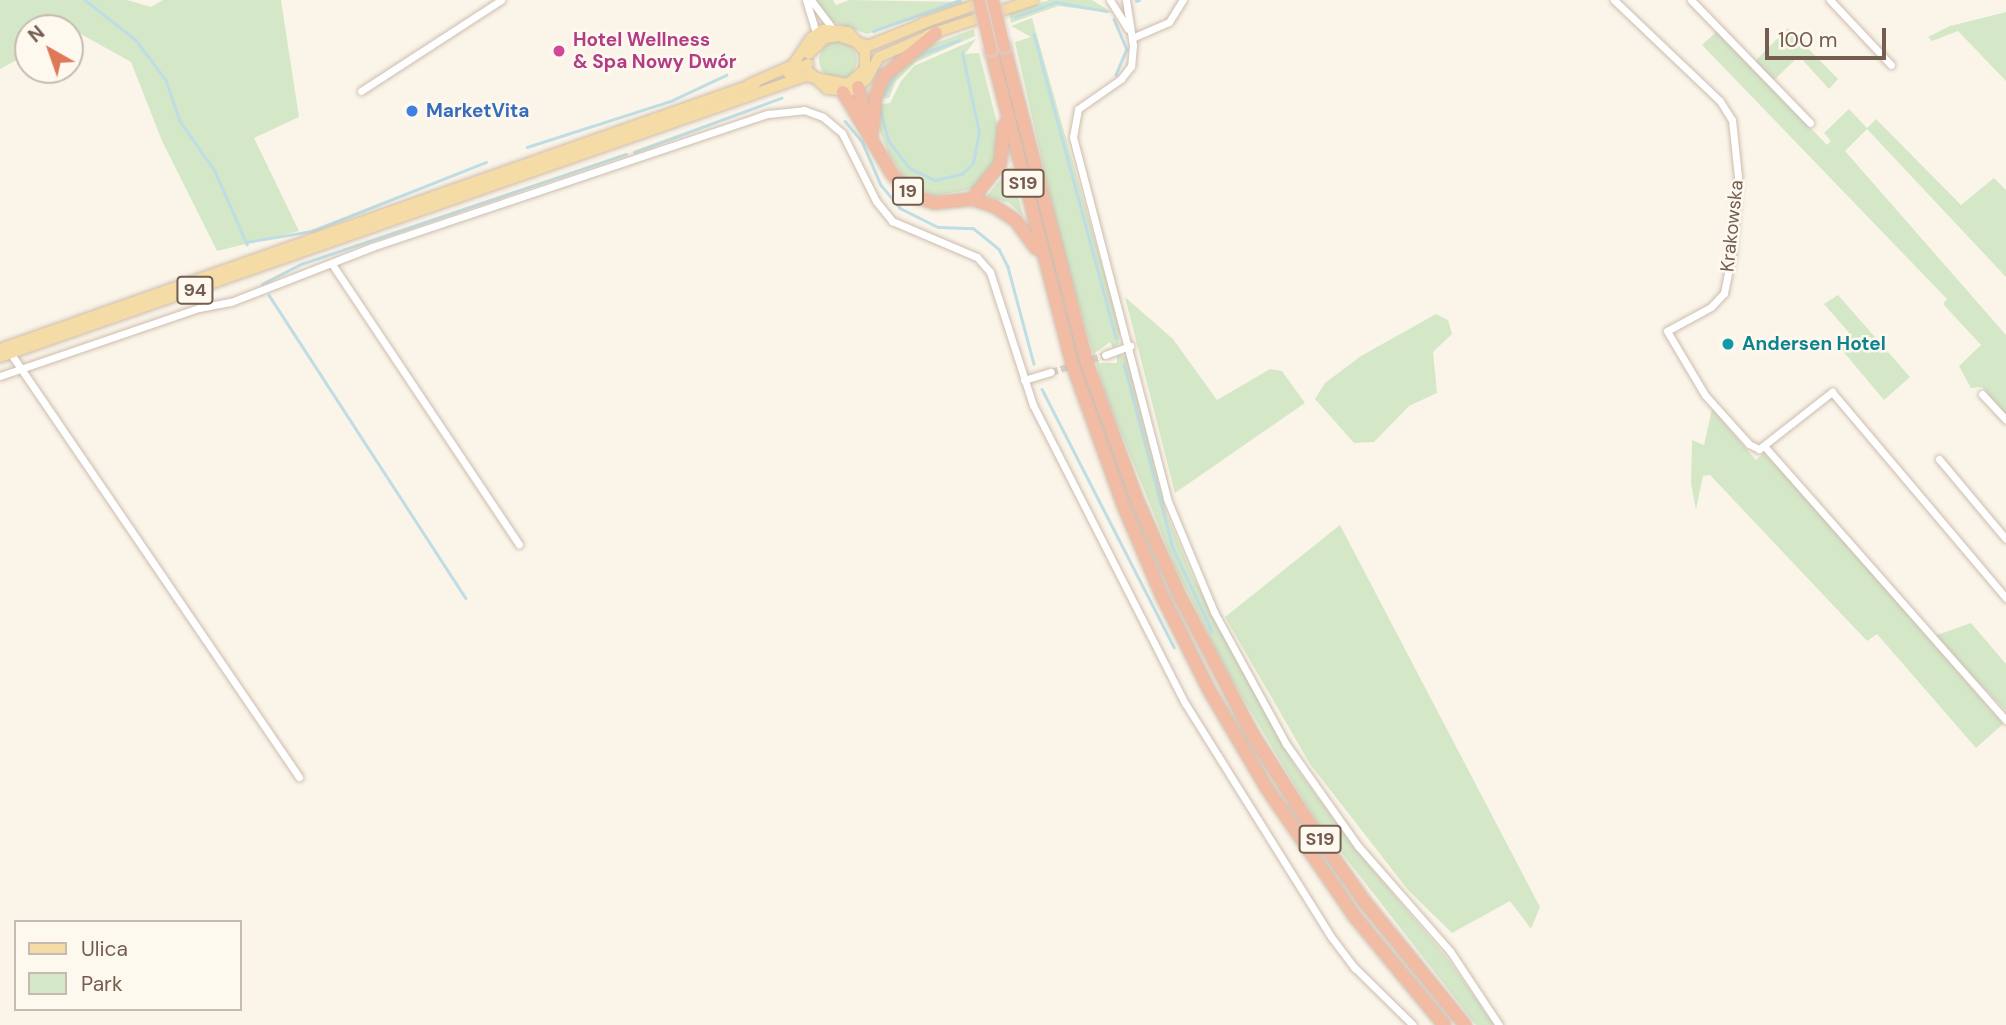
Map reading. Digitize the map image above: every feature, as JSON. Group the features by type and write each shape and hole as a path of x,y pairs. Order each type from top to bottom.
{"highway":[{"name":"S19","path":"979,0 998,49 1087,363 1138,502 1178,592 1245,721 1305,817 1365,902 1465,1025"},
{"name":"S19","path":"991,0 1005,107 1042,258 1073,366 1124,507 1209,690 1310,853 1444,1025"},
{"path":"872,134 876,94 885,75 932,34"},
{"path":"858,83 872,134"},
{"path":"843,92 872,134"},
{"path":"1005,107 1000,164 972,200 1013,218 1042,258"},
{"name":"19","path":"872,134 892,174 912,195 942,204 972,200"}],"main road":[{"path":"863,48 991,0"},
{"path":"811,74 843,92 858,83 879,57 932,34 1031,0"},
{"path":"816,38 833,29 863,48"},
{"path":"816,38 839,36 863,48 932,34"},
{"path":"811,74 816,38"},
{"name":"94","path":"4,353 750,84 793,65 816,38"},
{"path":"858,83 863,48"},
{"path":"811,74 840,85 858,83"},
{"name":"94","path":"750,84 811,74"},
{"name":"94","path":"4,353 376,228 811,74"}],"street":[{"path":"361,91 501,0"},
{"path":"808,0 833,29"},
{"path":"808,0 816,38"},
{"path":"1110,0 1131,35"},
{"path":"1126,0 1133,60 1127,73 1082,104 1072,129 1130,346 1167,499 1198,576 1247,676 1322,798 1450,951 1499,1025"},
{"path":"1131,35 1164,25 1183,0"},
{"name":"Krakowska","path":"1614,0 1720,101 1732,120 1738,177 1732,253 1724,293 1711,307 1667,331 1705,395 1753,448 1765,447"},
{"path":"1691,0 1810,122"},
{"path":"1830,0 1891,65"},
{"path":"0,376 199,308 231,302 381,245 768,114 804,110 823,117 842,133 876,201 892,221 967,252 986,266 997,287 1024,380 1093,526 1200,729 1338,946 1413,1025"},
{"path":"376,228 381,245"},
{"path":"331,264 519,544"},
{"path":"1105,355 1130,346"},
{"path":"4,353 19,370 299,777"},
{"path":"1024,380 1051,372"},
{"path":"2006,598 1832,392 1823,395 1765,447 2006,720"},
{"path":"1982,394 2006,421"},
{"path":"1938,459 2006,540"}],"green space":[{"path":"0,0 127,0 151,7 163,0 281,0 299,117 254,138 299,231 217,251 162,141 131,62 84,36 84,14 14,14 14,62 0,69"},
{"path":"815,0 833,0 836,5 849,0 967,2 867,34 833,22"},
{"path":"1049,0 1092,0 1113,13 1058,6 1011,23 1009,14"},
{"path":"2006,12 2006,81 1958,31 1932,41 1928,37 1950,26"},
{"path":"1032,18 1120,329 1119,344 1113,348 1110,342 1095,353 1099,363 1117,363 1117,355 1127,357 1167,514 1192,575 1295,766 1357,851 1448,959 1494,1025 1476,1025 1313,816 1228,673 1176,569 1105,393 1062,248 1015,42 1031,37 1011,26"},
{"path":"1788,28 1838,79 1829,89 1799,56 1773,81 1754,62"},
{"path":"974,29 975,36 916,62 896,81 889,98 878,99 883,84 917,50"},
{"path":"1717,31 1827,145 1831,141 1824,133 1849,109 1867,128 1876,119 1961,205 1994,178 2006,190 2006,277 1867,129 1845,151 2006,335 2006,416 1982,387 1971,388 1959,366 1981,345 1943,304 1947,299 1702,45"},
{"path":"976,39 965,54 979,53 998,127 995,162 973,189 933,196 906,179 889,155 880,131 878,105 890,103 901,81 914,66"},
{"path":"838,41 852,46 857,60 852,74 838,79 824,74 819,60 824,46"},
{"path":"1011,166 1023,216 1009,203 987,196"},
{"path":"1838,295 1910,377 1884,400 1836,343 1850,334 1824,304"},
{"path":"1125,297 1173,339 1217,400 1270,369 1282,371 1305,403 1175,493"},
{"path":"1436,314 1448,320 1452,334 1433,352 1437,393 1409,406 1374,442 1354,443 1315,399 1325,383 1361,356"},
{"path":"1712,409 1756,460 1764,453 1802,493 2003,724 1976,748 1877,634 1867,641 1710,475 1703,476 1696,510 1691,483 1692,440 1704,445"},
{"path":"1340,525 1540,907 1531,929 1510,901 1452,933 1408,890 1310,764 1225,617"},
{"path":"1971,623 2006,664 2006,711 1934,636"}],"waterway":[{"path":"85,0 136,40 166,80 180,121 215,171 247,244"},
{"path":"873,31 960,0"},
{"path":"1015,17 1056,2 1106,11"},
{"path":"1114,19 1127,49 1116,75"},
{"path":"1034,34 1116,338"},
{"path":"917,56 959,40"},
{"path":"881,111 888,140 911,169 935,180 962,174 973,163 979,133 962,53"},
{"path":"884,95 895,74"},
{"path":"527,147 673,100 726,75"},
{"path":"634,152 781,98"},
{"path":"845,121 862,141 881,185 900,208 938,227 973,228 999,249 1008,267 1034,364"},
{"path":"262,284 301,264 626,154"},
{"path":"246,242 312,231 486,162"},
{"path":"269,295 466,598"},
{"path":"1124,364 1173,548 1212,631"},
{"path":"1042,389 1174,647"}],"tunnel":[{"path":"1051,372 1105,355"}],"place":[{"name":"Hotel Wellness & Spa Nowy Dwór","path":"559,51"},
{"name":"MarketVita","path":"412,111"},
{"name":"Andersen Hotel","path":"1728,344"}]}
